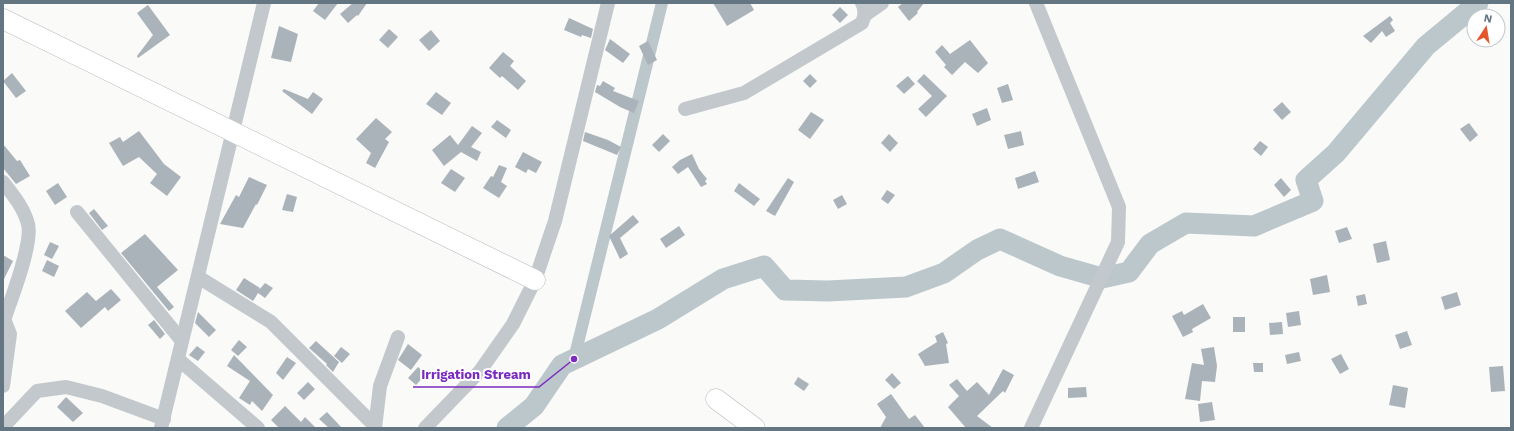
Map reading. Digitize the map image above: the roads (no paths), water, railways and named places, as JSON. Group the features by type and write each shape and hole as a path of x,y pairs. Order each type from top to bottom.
{"street":[{"path":"3,427 37,391 66,387 102,396 162,424 264,3"},
{"path":"425,428 480,371 513,324 535,280 555,221 608,3"},
{"path":"685,109 744,93 862,23 863,9 882,3"},
{"path":"1031,428 1118,242 1119,207 1036,3"},
{"path":"3,19 535,280"},
{"path":"3,182 20,204 29,226 26,251 4,316 10,334 3,386"},
{"path":"77,212 182,341"},
{"path":"198,277 271,322 375,427"},
{"path":"375,427 380,386 398,337"},
{"path":"178,359 258,428"},
{"path":"716,399 755,428"}],"waterway":[{"path":"574,359 662,3"},
{"path":"507,428 534,406 562,365 658,319 723,279 764,266 785,290 828,291 906,287 944,273 977,250 1000,239 1060,266 1102,278 1129,272 1150,244 1186,223 1254,226 1313,201 1306,180 1336,153 1426,46 1478,3"}],"place":[{"name":"Irrigation Stream","path":"574,359"}]}
